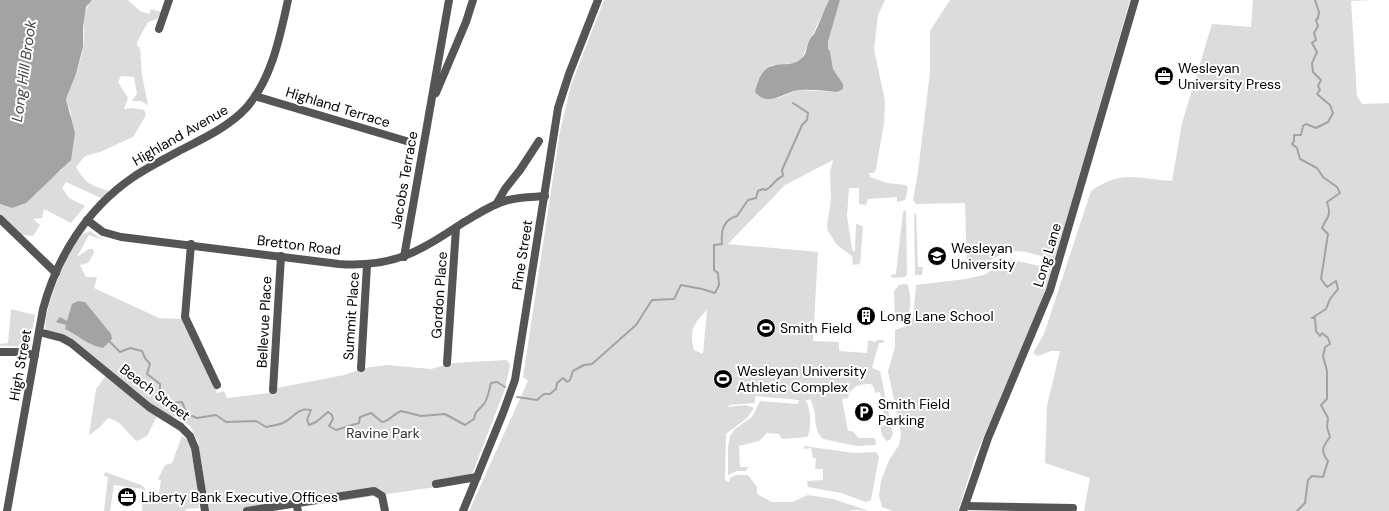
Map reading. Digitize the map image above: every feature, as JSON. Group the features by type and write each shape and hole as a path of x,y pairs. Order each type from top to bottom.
{"street":[{"path":"159,29 169,0"},
{"name":"Highland Avenue","path":"56,273 73,240 87,220 120,187 149,168 228,124 239,115 255,96 275,50 288,0"},
{"name":"Jacobs Terrace","path":"404,257 449,0"},
{"name":"Jacobs Terrace","path":"431,107 466,22 473,0"},
{"name":"Pine Street","path":"463,511 508,402 515,380 561,96 598,0"},
{"name":"Long Lane","path":"964,508 988,438 1050,290 1135,0"},
{"name":"Highland Terrace","path":"255,96 413,143"},
{"path":"497,204 504,189 520,170 539,141"},
{"name":"Bretton Road","path":"87,220 103,232 112,235 368,265 404,257 497,204 519,198 545,196"},
{"path":"0,219 56,273"},
{"name":"Gordon Place","path":"447,363 456,228"},
{"path":"191,244 185,317 217,385"},
{"name":"Bellevue Place","path":"273,390 281,256"},
{"name":"Summit Place","path":"360,368 368,265"},
{"name":"High Street","path":"7,511 39,332 47,296 56,273"},
{"name":"Beach Street","path":"39,332 62,338 71,343 149,407 186,431 195,448 205,511"},
{"path":"0,352 17,352 35,355"},
{"path":"436,484 477,477"},
{"path":"247,511 297,507 370,492 378,493 383,500 385,511"},
{"path":"964,508 1073,508"}],"green space":[{"path":"92,0 128,0 140,11 149,14 151,9 161,12 157,19 148,22 137,42 137,46 140,48 142,75 148,105 141,101 132,101 137,94 134,77 121,76 118,82 128,98 124,109 132,108 144,110 146,115 133,137 100,152 85,156 76,167 89,183 109,191 101,198 66,182 62,188 69,198 85,206 71,223 44,209 42,218 33,219 40,225 33,236 22,235 0,214 0,204 12,208 37,193 44,184 63,169 71,113 66,99 80,61 84,41 84,17"},
{"path":"604,0 829,0 809,40 802,59 797,63 772,65 757,82 778,98 798,90 837,92 843,84 833,69 830,51 828,49 828,42 840,0 885,0 878,15 874,49 885,101 884,123 876,169 874,173 869,173 870,177 887,183 906,185 908,188 905,200 897,202 897,197 868,199 866,205 859,204 859,188 849,188 847,216 852,249 855,252 856,224 863,226 860,264 853,265 852,256 837,245 828,231 827,226 831,199 830,172 833,160 785,185 728,244 818,252 813,341 839,342 839,351 867,353 868,340 875,342 878,340 884,340 883,343 879,343 872,368 880,371 893,434 890,440 887,441 884,439 881,432 881,426 886,425 880,392 875,393 874,387 871,384 863,384 856,386 849,394 848,398 842,399 848,431 852,431 859,438 875,438 876,445 856,446 823,439 817,430 814,408 809,398 809,400 805,400 809,407 810,418 810,430 807,437 782,439 779,434 767,433 759,441 739,446 740,467 748,467 746,471 737,471 728,475 728,447 730,436 735,429 752,417 760,401 798,404 799,400 755,396 755,403 730,405 727,407 746,405 754,408 747,418 726,434 725,480 729,482 730,478 736,475 748,475 757,487 757,494 772,502 792,502 808,495 833,499 869,511 469,511 528,381 523,377 560,131 571,85","holes":["707,310 703,354 694,350 692,332 698,319"]},
{"path":"950,0 1130,0 1055,260 1025,252 1013,251 978,266 967,269 965,203 916,204 913,200 918,172 930,72 930,31"},
{"path":"1253,0 1373,0 1351,1 1357,96 1362,104 1389,103 1389,511 1084,511 1090,478 1045,463 1047,406 1060,351 1051,351 1038,356 1033,353 1044,334 1091,191 1102,184 1121,178 1140,177 1172,181 1182,123 1212,24 1251,27"},
{"path":"906,210 907,274 905,277 892,278 891,275 896,274 903,212"},
{"path":"916,212 918,267 923,267 922,275 915,275 914,216"},
{"name":"Ravine Park","path":"90,231 103,240 89,235 77,257 89,249 93,249 94,253 88,263 80,265 86,277 97,277 94,288 159,318 182,319 208,371 217,393 224,391 227,398 277,392 277,388 344,375 364,368 387,365 431,369 453,363 507,360 510,365 505,389 469,482 273,511 209,511 198,442 190,426 174,416 172,418 169,417 55,332 46,330 48,310 57,281 70,253 77,242 83,234"},
{"path":"1012,260 1049,268 1052,271 1033,323 975,457 958,511 893,511 882,507 879,496 881,481 889,460 899,445 901,434 888,371 895,347 895,330 909,325 913,318 916,285 984,275 1003,263"},
{"path":"899,285 908,285 910,309 905,319 895,324 894,291"},
{"path":"11,309 35,315 30,343 26,345 0,346 0,344 8,343"},
{"path":"106,376 157,416 147,436 137,441 118,422 108,418 100,427 89,435 96,389"},
{"path":"182,436 189,441 196,475 199,508 186,509 186,511 142,511 143,489 114,485 110,511 104,511 108,477 104,476 105,472 141,485 145,488 143,502 157,504 161,481 158,479 165,465 172,463"},
{"path":"804,446 854,453 876,452 879,457 871,500 866,502 841,493 808,487 807,481 823,480 823,469 815,469 816,458 813,458 811,448 804,449"}],"water":[{"name":"Long Hill Brook","path":"0,0 92,0 86,7 83,27 83,47 76,74 66,99 75,133 71,160 26,203 12,208 0,204"},
{"path":"829,0 840,0 828,42 828,49 830,51 833,69 843,84 843,89 837,92 799,90 771,99 760,97 755,92 759,79 764,71 777,65 796,62 804,56 809,40 816,30"},
{"path":"78,301 85,302 111,334 112,339 103,348 88,343 65,329 66,325 56,322 60,317 67,321 72,304"}],"waterway":[{"path":"1297,511 1305,503 1308,480 1312,476 1323,477 1328,461 1323,451 1324,446 1330,437 1327,427 1328,418 1321,405 1327,399 1327,371 1323,356 1325,347 1330,344 1328,338 1322,333 1320,336 1316,331 1315,318 1312,318 1326,309 1330,299 1338,289 1336,281 1327,287 1321,279 1328,234 1322,228 1329,214 1327,202 1340,193 1337,187 1323,177 1317,168 1300,159 1297,148 1292,144 1294,141 1294,135 1301,135 1303,126 1306,124 1316,128 1328,122 1333,113 1330,105 1317,94 1320,90 1318,86 1321,80 1313,72 1312,63 1317,52 1312,43 1316,40 1314,33 1318,26 1316,20 1319,12 1315,0"},
{"path":"517,397 537,400 544,394 550,394 556,389 557,383 563,378 567,382 570,380 573,371 584,365 592,364 636,325 652,300 674,299 681,285 715,293 719,285 718,273 714,270 714,245 722,244 724,226 729,220 737,216 748,200 756,198 758,191 763,189 766,190 783,176 782,170 802,125 807,120 808,113 793,103"},
{"path":"108,340 120,352 130,348 142,351 150,364 147,374 160,384 160,397 173,403 182,402 187,414 197,418 216,415 226,422 256,421 266,427 283,423 299,411 306,409 311,410 307,420 309,425 316,422 328,412 332,415 333,419 329,426 336,430 359,423 360,417 371,413 382,422 401,411 421,416 445,414 465,425 474,419 476,413 485,403 491,383 497,382 505,387"}],"place":[{"name":"Wesleyan University Press","path":"1164,76"},
{"name":"Wesleyan University","path":"937,256"},
{"name":"Long Lane School","path":"866,316"},
{"name":"Smith Field","path":"766,328"},
{"name":"Wesleyan University Athletic Complex","path":"723,379"},
{"name":"Smith Field Parking","path":"864,412"},
{"name":"Liberty Bank Executive Offices","path":"127,497"}]}
